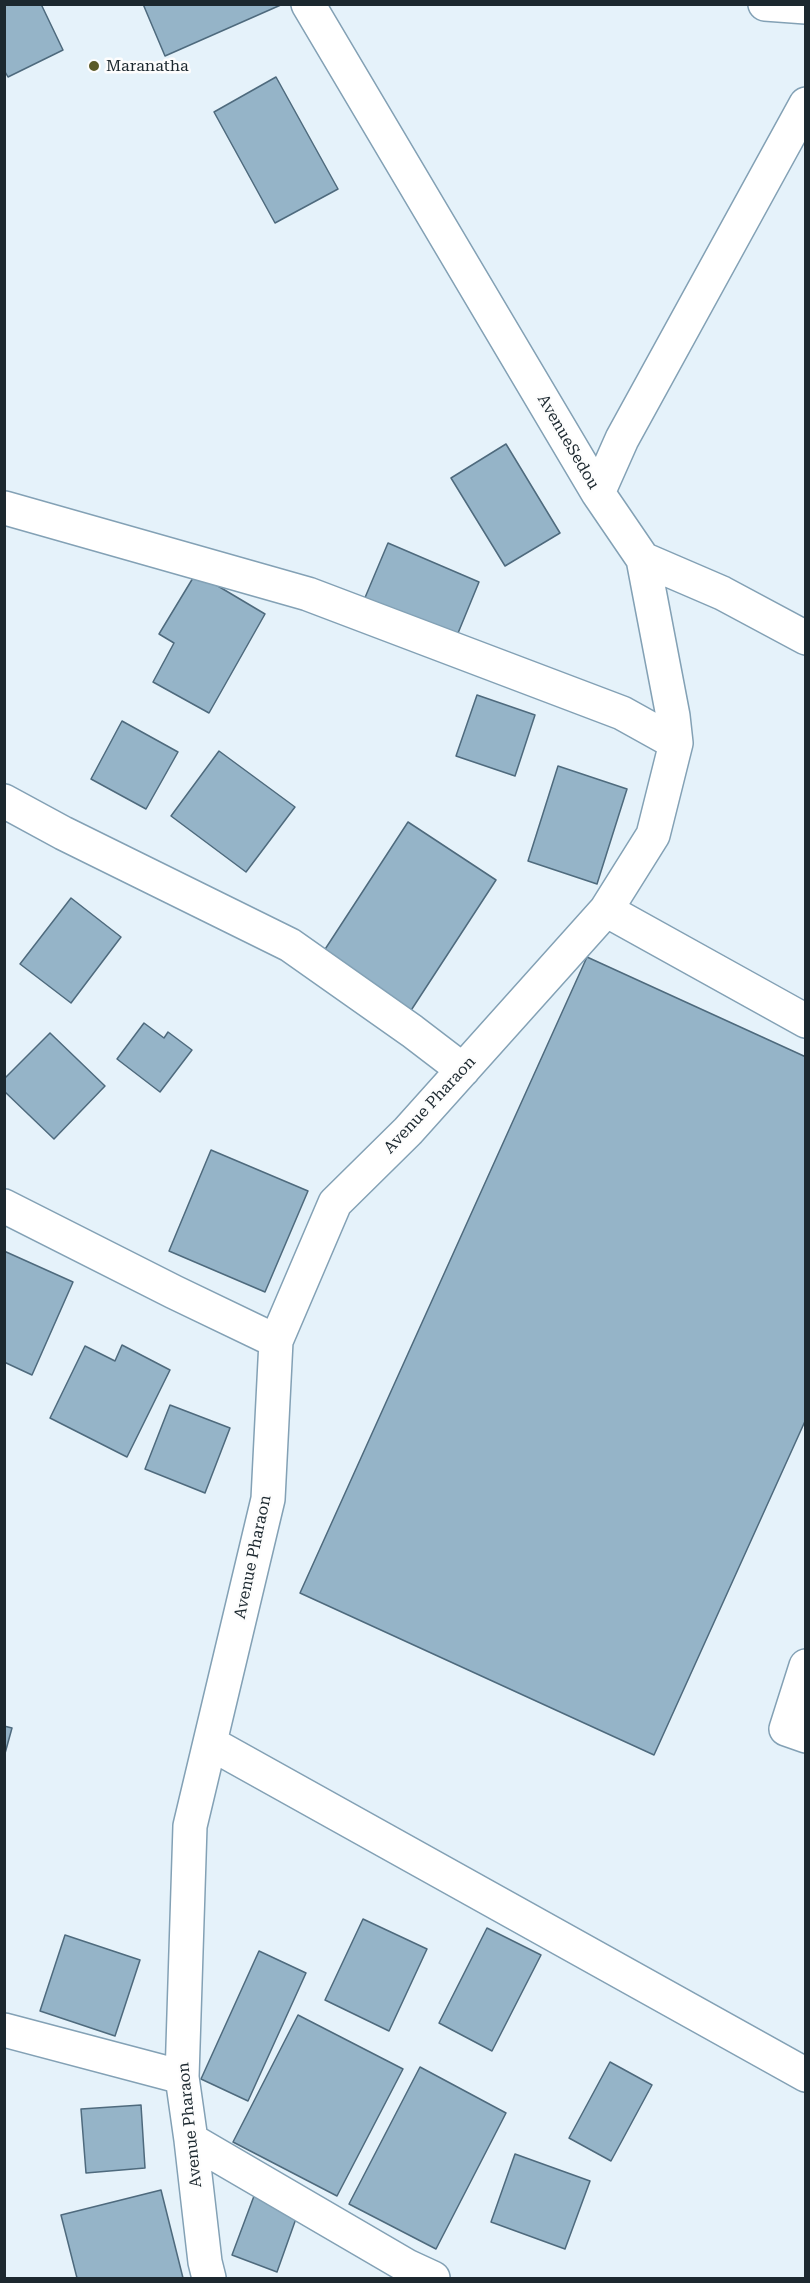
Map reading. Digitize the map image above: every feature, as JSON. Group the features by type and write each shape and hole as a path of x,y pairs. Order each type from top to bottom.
{"street":[{"path":"765,4 806,7"},
{"name":"AvenueSedou","path":"315,6 598,493 643,559 673,716 676,743 653,835 606,910"},
{"path":"598,493 622,439 806,104"},
{"path":"5,508 308,594 622,713 676,743"},
{"path":"643,559 722,593 806,638"},
{"path":"4,801 63,833 290,945 463,1070"},
{"path":"606,910 806,1021"},
{"name":"Avenue Pharaon","path":"209,2278 205,2262 182,2077 190,1826 268,1499 276,1341 335,1203 408,1131 606,910"},
{"path":"4,1206 174,1293 276,1341"},
{"path":"806,1666 786,1729 806,1736"},
{"path":"210,1743 806,2075"},
{"path":"4,2030 182,2077"},
{"path":"191,2140 407,2266 433,2278"}],"building":[{"path":"4,4 41,4 63,50 8,77 4,70"},
{"path":"143,4 283,4 165,56"},
{"path":"276,77 338,189 275,223 214,112"},
{"path":"506,444 560,533 505,566 451,478"},
{"path":"388,543 479,582 456,638 364,600"},
{"path":"196,573 265,614 209,713 153,682 174,643 159,634"},
{"path":"477,695 535,715 515,776 456,756"},
{"path":"122,721 178,752 146,809 91,779"},
{"path":"219,751 295,807 246,872 171,816"},
{"path":"558,766 627,789 597,884 528,861"},
{"path":"408,822 496,880 408,1015 320,957"},
{"path":"71,898 121,937 71,1003 20,964"},
{"path":"587,957 806,1057 806,1419 654,1755 300,1593"},
{"path":"144,1023 164,1038 168,1032 192,1050 160,1092 117,1059"},
{"path":"50,1033 105,1086 54,1139 4,1091 4,1079"},
{"path":"211,1150 308,1191 265,1292 169,1251"},
{"path":"4,1251 73,1282 32,1375 4,1362"},
{"path":"122,1345 170,1370 127,1457 50,1418 85,1346 115,1361"},
{"path":"170,1405 230,1428 205,1493 145,1469"},
{"path":"4,1726 12,1728 4,1757"},
{"path":"363,1919 427,1949 389,2031 325,2000"},
{"path":"487,1928 541,1955 492,2051 439,2023"},
{"path":"65,1935 140,1960 115,2036 40,2011"},
{"path":"259,1951 306,1973 248,2101 201,2079"},
{"path":"298,2015 403,2069 337,2196 233,2142"},
{"path":"610,2062 652,2085 611,2161 569,2138"},
{"path":"420,2067 506,2113 436,2249 349,2204"},
{"path":"141,2105 145,2168 86,2173 81,2109"},
{"path":"515,2154 590,2181 565,2249 491,2222"},
{"path":"161,2190 183,2278 77,2278 61,2215"},
{"path":"254,2196 298,2213 277,2272 232,2255"}],"place":[{"name":"Maranatha","path":"94,66"}]}
